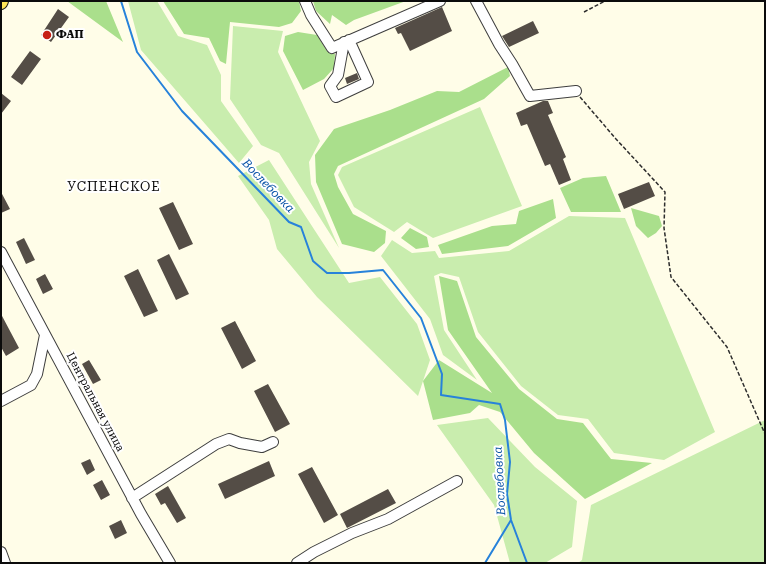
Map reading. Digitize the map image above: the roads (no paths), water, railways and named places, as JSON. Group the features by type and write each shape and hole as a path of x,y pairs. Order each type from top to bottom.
{"street":[{"path":"306,1 311,15 332,48 440,1"},
{"path":"476,1 499,44 530,96 576,91"},
{"path":"346,41 368,82 336,97 330,86 338,75 346,41"},
{"name":"Центральная улица","path":"1,252 132,498 170,563"},
{"path":"1,401 31,385 37,374 45,335"},
{"path":"132,498 216,444 228,439 262,447 274,442"},
{"path":"297,563 314,552 388,519 457,481"},
{"path":"1,552 5,563"}],"waterway":[{"name":"Вослебовка","path":"121,1 137,52 182,111 289,222 301,227 313,261 327,273 383,270 421,318 442,374 441,395 500,404 505,420 510,462 507,494 511,520 527,563"},
{"path":"485,563 511,520"}],"place":[{"name":"ФАП","path":"47,35"}],"district":[{"name":"УСПЕНСКОЕ","path":"114,187"}]}
